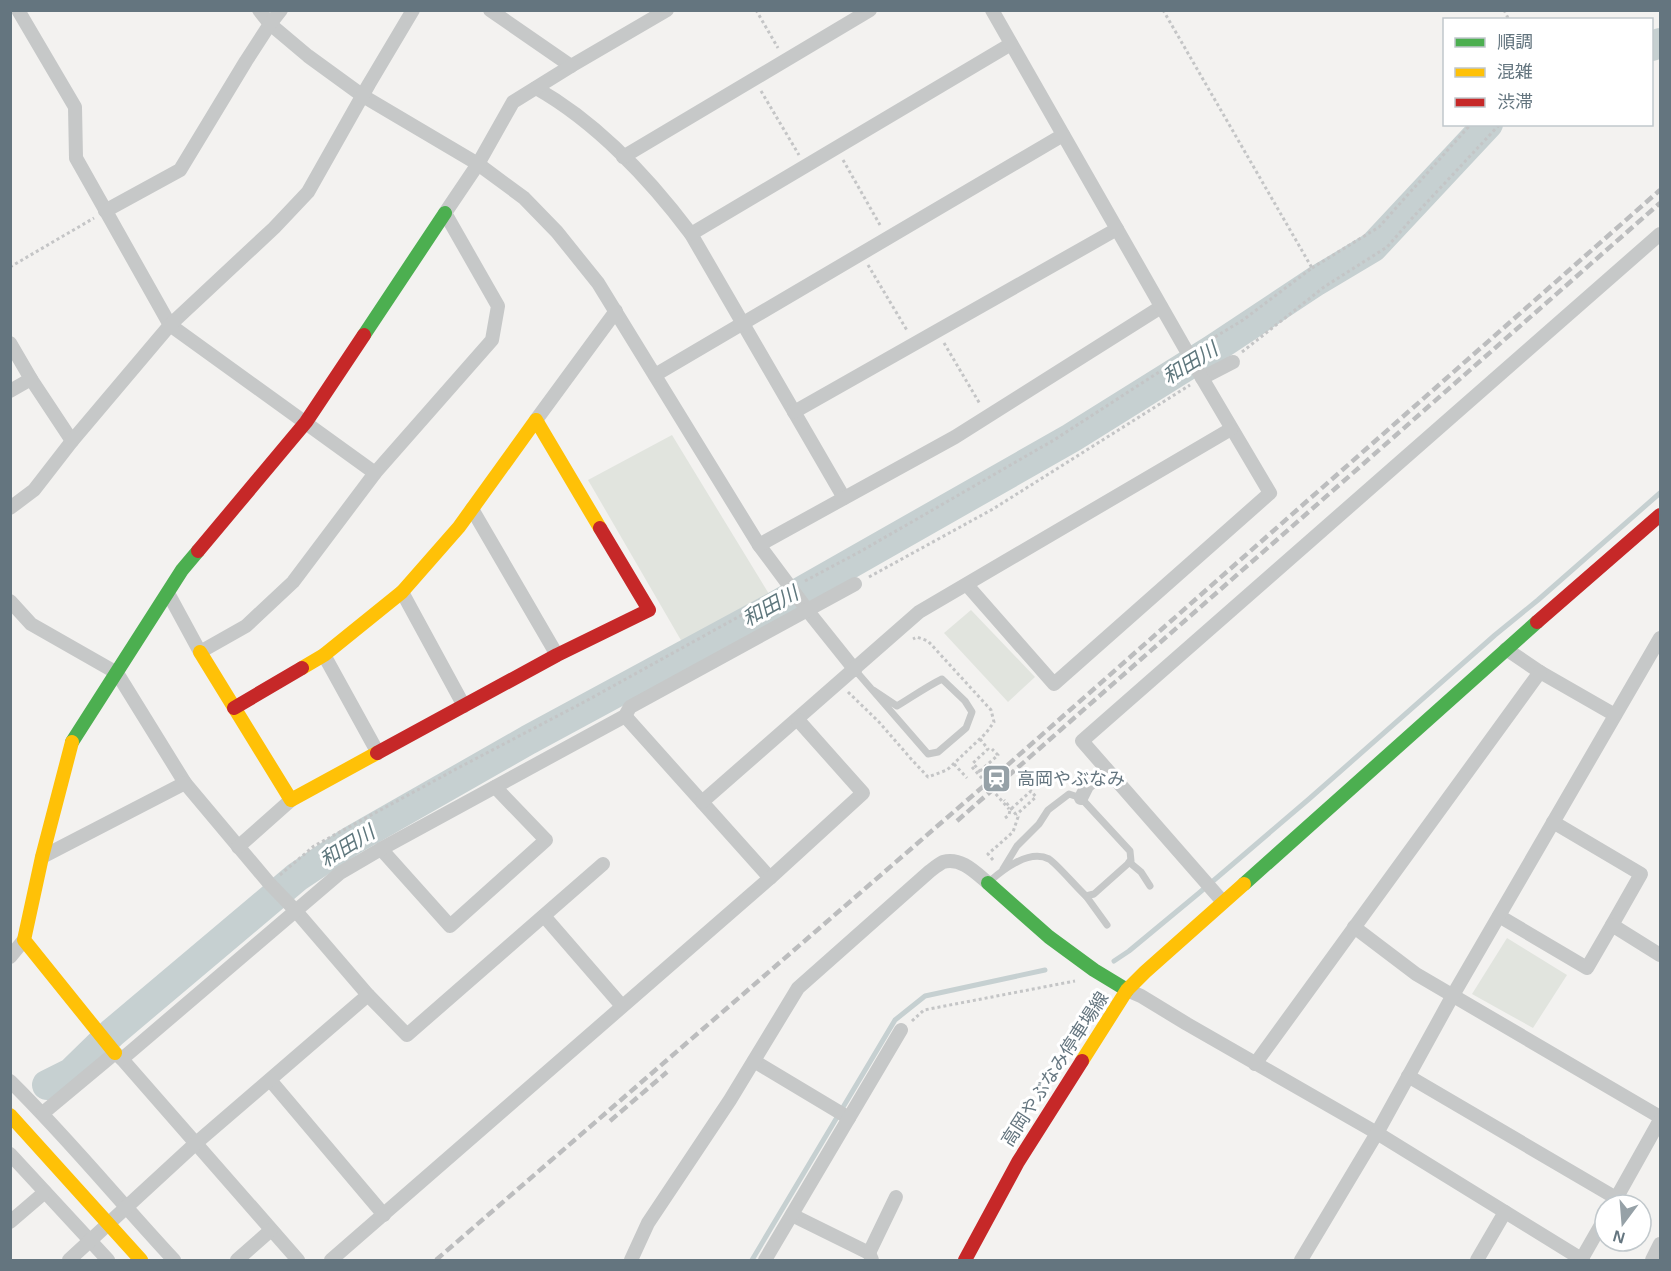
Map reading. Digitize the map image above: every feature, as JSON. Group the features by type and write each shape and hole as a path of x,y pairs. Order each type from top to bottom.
{"street":[{"path":"18,10 75,107 76,158 170,325 375,473"},
{"path":"259,10 270,24 308,56 363,96 478,164 524,198 558,232 598,283 616,311 759,545 807,610 855,669"},
{"path":"105,211 180,170 270,24 281,10"},
{"path":"10,508 34,490 72,441 170,325 274,228 308,192 413,10"},
{"path":"490,10 571,66"},
{"path":"10,957 24,940 42,857 72,741 182,570 306,422 478,164 513,102 667,10"},
{"path":"623,157 870,10"},
{"path":"967,585 1054,684 1270,493 1201,377 992,10"},
{"path":"691,234 1011,44"},
{"path":"536,88 556,99 587,122 651,183 691,234 844,498"},
{"path":"655,375 1063,135"},
{"path":"200,652 246,626 293,582 375,473 492,340 498,306 445,213"},
{"path":"794,412 1117,229"},
{"path":"1220,898 1082,741 1660,234"},
{"path":"759,545 955,437 1161,307"},
{"path":"234,708 324,655 402,592 459,527 616,311"},
{"path":"10,343 72,441"},
{"path":"1201,377 1233,362"},
{"path":"10,391 31,379"},
{"path":"238,847 291,801 557,655 649,610 536,420"},
{"path":"702,802 920,612 1231,429"},
{"path":"472,509 557,655"},
{"path":"1593,1240 1582,1260 1377,1133 1127,990 1220,898 1660,515"},
{"path":"43,1113 117,1055 290,906 340,873 625,716 630,707 855,584"},
{"path":"402,592 464,706"},
{"path":"168,593 200,652 291,801"},
{"path":"10,601 31,624 117,673 185,783 269,884 368,995 407,1035 603,864"},
{"path":"1301,1260 1377,1133 1453,995 1660,638"},
{"path":"1506,649 1540,672 1615,715"},
{"path":"324,655 378,753"},
{"path":"1255,1064 1540,672"},
{"path":"625,716 770,878"},
{"path":"331,1260 770,878 863,793 798,720"},
{"path":"1081,798 1087,786 1107,769"},
{"path":"42,857 185,783"},
{"path":"381,849 450,926 546,840 495,787"},
{"path":"1499,916 1587,968 1641,874 1552,822"},
{"path":"630,1260 648,1223 754,1061 798,988 942,862 956,861 970,867 988,883"},
{"name":"高岡やぶなみ停車場線","path":"965,1260 1017,1162 1127,990 1094,970 1049,937 988,883"},
{"path":"544,916 622,1006"},
{"path":"1612,925 1660,954"},
{"path":"1354,927 1416,974 1660,1118 1618,1193"},
{"path":"24,940 117,1055 298,1260"},
{"path":"69,1260 195,1144 368,995"},
{"path":"765,1260 901,1030"},
{"path":"754,1061 849,1118"},
{"path":"1408,1076 1601,1193"},
{"path":"270,1080 384,1215"},
{"path":"10,1082 43,1113 174,1260"},
{"path":"10,1114 140,1260"},
{"path":"10,1154 108,1260"},
{"path":"10,1222 45,1192"},
{"path":"792,1215 871,1257 896,1197"},
{"path":"1477,1260 1505,1212"},
{"path":"106,1226 140,1260"},
{"path":"237,1260 271,1230"},
{"path":"1652,1260 1660,1244"}],"lane":[{"path":"855,669 893,715 928,754 938,752 966,728 972,712 965,701 942,680 914,692 897,706 873,690"},
{"path":"988,883 1003,869 1017,846 1039,824 1048,810 1068,794 1081,798 1130,851 1131,861 1094,894 1086,896"},
{"path":"1003,869 1034,856 1049,859 1086,896 1107,925"},
{"path":"1129,862 1141,872 1150,886"}],"path":[{"path":"756,10 785,61"},
{"path":"754,79 806,166"},
{"path":"1312,268 1379,227 1469,126"},
{"path":"1233,362 1247,346 1324,287 1387,247 1498,126"},
{"path":"836,148 888,238"},
{"path":"10,267 105,211"},
{"path":"861,253 915,343"},
{"path":"937,331 987,417"},
{"path":"855,584 993,509 1201,377"},
{"path":"851,696 879,722 928,777 947,770 980,739 994,722 991,710 928,641 917,637 907,642"},
{"path":"979,770 973,764 988,749 980,739"},
{"path":"954,764 967,778 998,755 992,748"},
{"path":"972,767 1018,817 1013,832 988,854 993,860"},
{"path":"1005,818 1036,797 1031,791 1013,812"},
{"path":"1004,800 1013,812"},
{"path":"901,1030 924,1010 1075,981"}],"shaded area":[{"path":"672,435 769,594 682,642 588,480"},
{"path":"971,610 1035,677 1008,702 944,633"},
{"path":"1507,938 1567,975 1533,1028 1472,994"}],"waterway":[{"name":"和田川","path":"1653,46 1660,43"},
{"name":"和田川","path":"47,1085 71,1073 112,1033 297,877 351,841 528,740 774,607 1071,438 1373,247 1486,126"},
{"path":"1114,961 1199,893 1309,799 1660,493"},
{"path":"752,1260 895,1020 925,996 1045,970"}],"railway":[{"path":"436,1260 994,777 1660,190"},
{"path":"957,821 1660,203"},
{"path":"610,1121 667,1072"}],"traffic: fast":[{"path":"364,335 445,213"},
{"path":"72,742 182,570 198,551"},
{"path":"1244,884 1537,622"},
{"path":"988,883 1049,937 1094,970 1127,990"}],"traffic: slow":[{"path":"302,668 324,655 402,592 459,527 536,420 600,528"},
{"path":"200,652 291,800 377,753"},
{"path":"72,742 42,857 24,940 115,1053"},
{"path":"1082,1061 1127,990 1244,884"},
{"path":"10,1115 141,1260"}],"traffic: jam":[{"path":"198,551 306,422 364,335"},
{"path":"1537,622 1660,515"},
{"path":"377,753 557,655 649,610 600,528"},
{"path":"234,708 302,668"},
{"path":"965,1260 1018,1162 1082,1061"}],"place":[{"name":"高岡やぶなみ","path":"996,779"}]}
